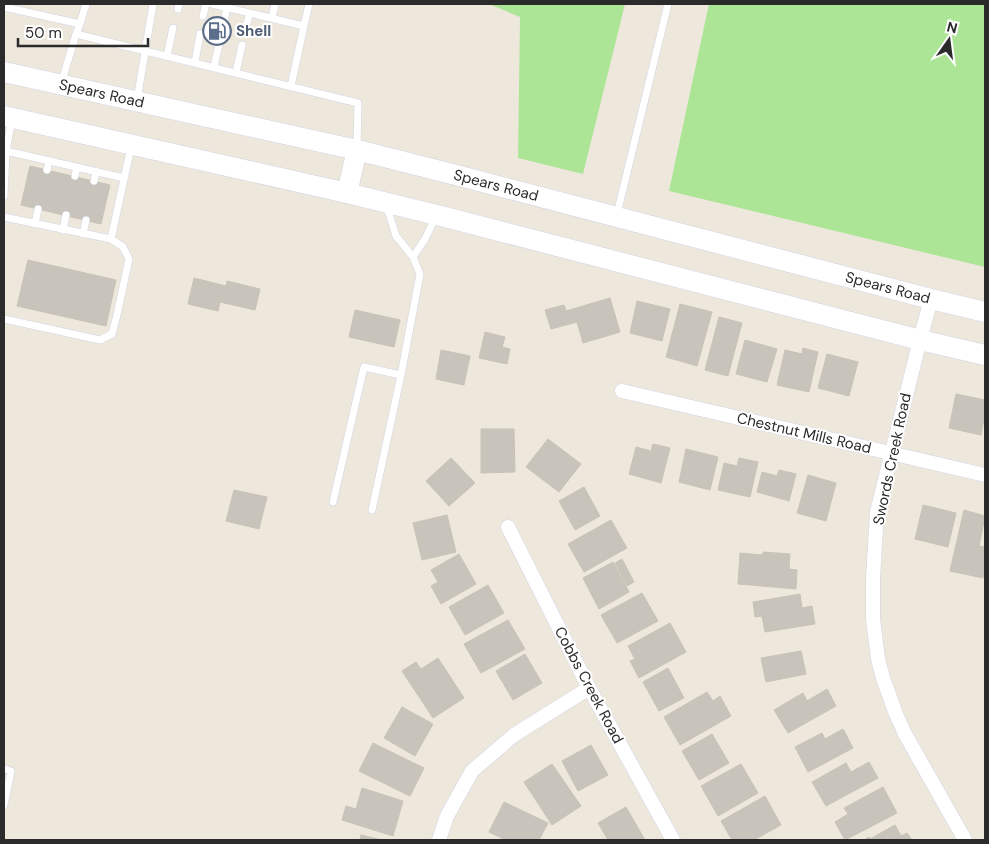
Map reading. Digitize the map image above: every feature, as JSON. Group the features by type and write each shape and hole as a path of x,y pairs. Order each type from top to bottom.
{"main road":[{"name":"Spears Road","path":"4,72 357,150 985,312"},
{"path":"8,117 347,193 985,355"},
{"path":"347,193 357,150"}],"street":[{"name":"Swords Creek Road","path":"931,299 877,512 873,569 873,619 878,659 896,714 905,734 966,840"},
{"name":"Chestnut Mills Road","path":"622,391 985,475"},
{"name":"Cobbs Creek Road","path":"508,527 589,688 673,840"},
{"path":"440,840 447,816 472,771 514,735 589,688"}],"lane":[{"path":"61,84 86,4"},
{"path":"137,102 153,4"},
{"path":"204,16 206,4"},
{"path":"212,4 304,26"},
{"path":"272,18 275,4"},
{"path":"291,86 309,4"},
{"path":"616,217 668,4"},
{"path":"4,7 80,24"},
{"path":"224,20 227,7"},
{"path":"246,26 250,13"},
{"path":"167,56 173,28"},
{"path":"76,34 358,103 357,150"},
{"path":"195,62 200,34"},
{"path":"214,67 220,39"},
{"path":"236,72 242,45"},
{"path":"4,196 8,117"},
{"path":"111,239 131,145"},
{"path":"6,151 124,178"},
{"path":"47,170 49,161"},
{"path":"75,176 77,168"},
{"path":"94,181 96,172"},
{"path":"372,510 401,375 420,274 413,257 396,236 386,203"},
{"path":"35,224 38,209"},
{"path":"63,230 66,215"},
{"path":"413,257 437,215"},
{"path":"4,217 111,239 123,247 129,259 112,334 100,340 4,319"},
{"path":"83,234 86,220"},
{"path":"333,502 364,367 401,375"},
{"path":"4,769 11,771 4,805"}],"green space":[{"path":"489,4 625,4 583,174 518,158 520,17"},
{"path":"709,4 985,4 985,267 669,191"}],"building":[{"path":"30,166 110,185 101,224 21,205"},
{"path":"28,260 116,280 106,326 17,306"},
{"path":"194,278 226,286 227,281 260,289 255,310 220,302 218,311 188,304"},
{"path":"610,298 620,332 583,343 577,322 551,329 545,310 564,305 566,311"},
{"path":"637,301 670,309 662,341 630,333"},
{"path":"680,304 712,312 697,366 666,357"},
{"path":"355,310 400,320 394,347 349,337"},
{"path":"719,317 742,323 728,376 705,370"},
{"path":"485,332 505,337 502,347 510,349 507,364 479,358"},
{"path":"745,340 777,349 767,382 736,374"},
{"path":"803,348 818,352 809,392 777,385 785,350 802,354"},
{"path":"441,350 470,356 464,385 436,379"},
{"path":"827,354 858,362 849,396 818,388"},
{"path":"956,394 985,400 985,414 981,435 949,428"},
{"path":"481,429 514,429 515,472 481,473"},
{"path":"548,439 581,464 559,492 526,467"},
{"path":"653,444 670,448 661,483 629,474 636,447 651,451"},
{"path":"686,449 718,457 710,490 679,482"},
{"path":"451,458 475,483 449,506 426,481"},
{"path":"739,458 758,462 750,497 718,490 724,463 737,466"},
{"path":"779,470 796,474 789,501 757,492 762,472 777,476"},
{"path":"808,475 836,483 826,521 797,513"},
{"path":"584,487 600,516 575,530 559,501"},
{"path":"234,490 267,497 259,529 226,521"},
{"path":"923,505 956,513 948,547 915,539"},
{"path":"964,510 985,516 979,546 985,547 983,578 950,571"},
{"path":"447,515 456,552 422,560 413,523"},
{"path":"611,520 627,548 584,572 568,544"},
{"path":"763,552 790,554 789,569 797,570 796,589 738,584 740,553 763,555"},
{"path":"459,554 476,584 441,604 431,586 438,582 431,570"},
{"path":"622,559 634,582 627,586 615,563"},
{"path":"613,562 629,592 599,609 583,578"},
{"path":"488,585 504,613 465,635 449,607"},
{"path":"642,593 658,621 617,643 601,615"},
{"path":"800,594 802,608 812,606 815,624 765,632 762,616 755,617 753,602"},
{"path":"508,620 525,649 481,673 464,644"},
{"path":"670,623 686,652 639,678 630,661 635,659 628,646"},
{"path":"801,651 806,674 766,682 761,658"},
{"path":"525,654 542,683 513,700 496,671"},
{"path":"438,658 464,698 433,718 402,671 416,662 421,669"},
{"path":"668,668 684,698 659,711 643,682"},
{"path":"827,689 836,706 788,733 774,710 803,693 807,701"},
{"path":"707,692 713,701 720,696 731,716 680,745 664,717"},
{"path":"402,707 433,724 415,756 384,738"},
{"path":"843,729 853,748 808,772 795,747 822,733 825,739"},
{"path":"712,734 729,763 699,780 682,751"},
{"path":"373,743 424,768 410,796 359,771"},
{"path":"591,745 608,775 578,791 562,761"},
{"path":"869,762 878,778 826,806 812,782 846,763 851,772"},
{"path":"552,764 581,806 552,825 524,782"},
{"path":"741,764 758,793 718,816 701,786"},
{"path":"883,787 897,813 845,840 835,822 848,814 844,808"},
{"path":"362,788 403,801 393,836 342,820 346,806 356,809"},
{"path":"765,796 781,825 754,840 732,840 721,821"},
{"path":"504,802 548,823 539,840 506,840 489,832"},
{"path":"626,807 645,840 608,840 598,823"},
{"path":"895,825 901,836 907,833 912,840 864,840 869,837 870,839"},
{"path":"361,835 382,840 360,840"}],"place":[{"name":"Shell","path":"217,31"}]}
